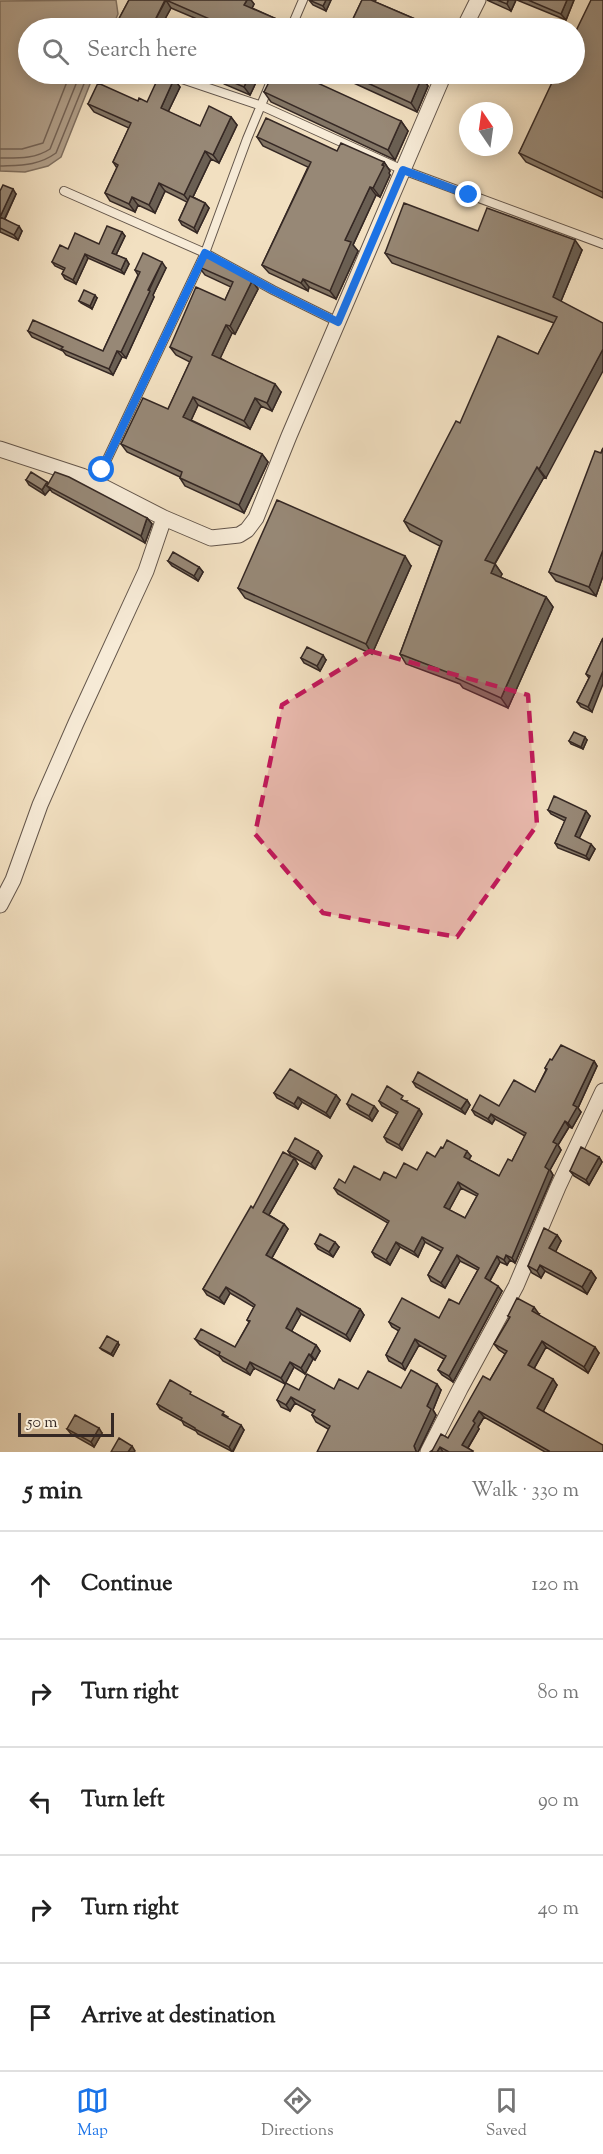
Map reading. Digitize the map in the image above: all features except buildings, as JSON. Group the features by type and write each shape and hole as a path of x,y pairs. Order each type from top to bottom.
{"street":[{"path":"469,18 478,0"},
{"path":"0,449 82,476 164,518 211,538 238,535 247,530 256,518 440,84"},
{"path":"0,905 13,880 40,805 146,571 164,518"},
{"path":"428,1452 516,1286 603,1090"}],"lane":[{"path":"295,18 303,0"},
{"path":"197,84 262,106 403,170 603,244"},
{"path":"102,470 205,253 247,139 270,84"},
{"path":"64,191 205,253 338,322"}],"highlighted area":[{"path":"370,651 528,695 537,825 457,937 323,913 255,834 282,705"}],"water":[{"path":"116,0 116,18 18,18 18,84 90,84 61,157 48,166 25,172 0,171 0,1"}],"route":[{"path":"102,470 205,253 338,322 403,170 469,195"}]}
